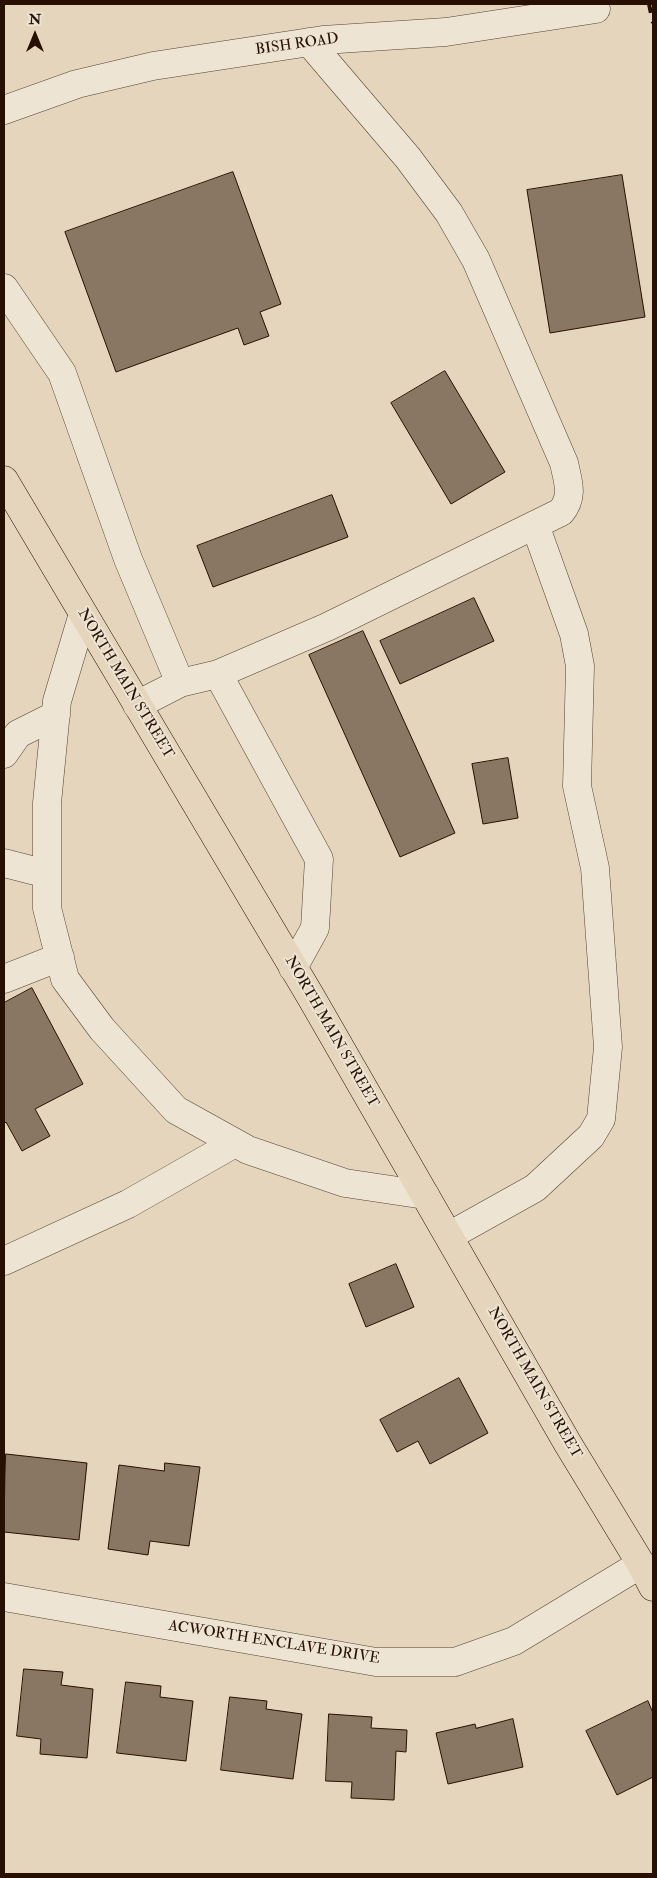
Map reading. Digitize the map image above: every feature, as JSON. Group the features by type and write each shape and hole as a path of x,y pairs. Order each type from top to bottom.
{"main road":[{"name":"NORTH MAIN STREET","path":"4,480 293,968 568,1444 647,1575"}],"street":[{"name":"BISH ROAD","path":"4,110 77,84 154,66 309,42 446,32 596,9"},
{"path":"137,705 180,682 218,674 327,627 561,512 568,504 570,494 564,463 476,260 448,212 408,158 309,42"},
{"path":"4,288 62,373 128,559 180,682"},
{"path":"448,1236 535,1188 591,1136 601,1119 608,1047 595,868 577,786 580,666 574,634 535,525"},
{"path":"83,614 57,701 47,803 47,908 65,979 102,1029 176,1110 248,1150 345,1183 425,1195"},
{"path":"218,674 320,858 315,928 293,968"},
{"path":"4,754 18,734 56,715"},
{"path":"4,863 47,874"},
{"path":"4,979 60,957"},
{"path":"4,1261 128,1204 235,1143"},
{"name":"ACWORTH ENCLAVE DRIVE","path":"4,1597 376,1662 455,1662 514,1641 647,1575"}],"building":[{"path":"233,172 281,304 260,312 269,336 244,345 238,328 116,372 65,232"},
{"path":"622,175 645,317 550,333 527,190"},
{"path":"445,371 505,472 451,504 391,403"},
{"path":"332,495 348,537 213,587 197,546"},
{"path":"474,598 494,641 400,684 380,641"},
{"path":"363,631 455,833 400,857 309,655"},
{"path":"508,758 518,818 483,824 472,764"},
{"path":"32,988 83,1084 35,1109 50,1136 22,1151 6,1122 4,1124 4,1003"},
{"path":"396,1264 414,1307 366,1327 349,1284"},
{"path":"459,1378 488,1433 430,1464 418,1441 397,1452 380,1420"},
{"path":"6,1454 87,1463 79,1540 4,1532"},
{"path":"165,1463 200,1467 189,1546 150,1541 148,1555 108,1549 119,1465 164,1471"},
{"path":"24,1669 63,1672 61,1685 93,1689 87,1758 40,1754 41,1739 17,1736"},
{"path":"126,1682 161,1686 160,1697 193,1701 186,1761 117,1753"},
{"path":"230,1697 267,1701 266,1709 302,1714 293,1779 221,1770"},
{"path":"648,1701 653,1713 653,1777 617,1795 586,1731"},
{"path":"329,1714 372,1717 371,1728 407,1730 406,1752 396,1751 394,1800 351,1798 352,1782 326,1781"},
{"path":"513,1719 523,1767 448,1784 436,1733 475,1724 476,1728"}],"railway":[{"path":"649,4 653,23"}]}
